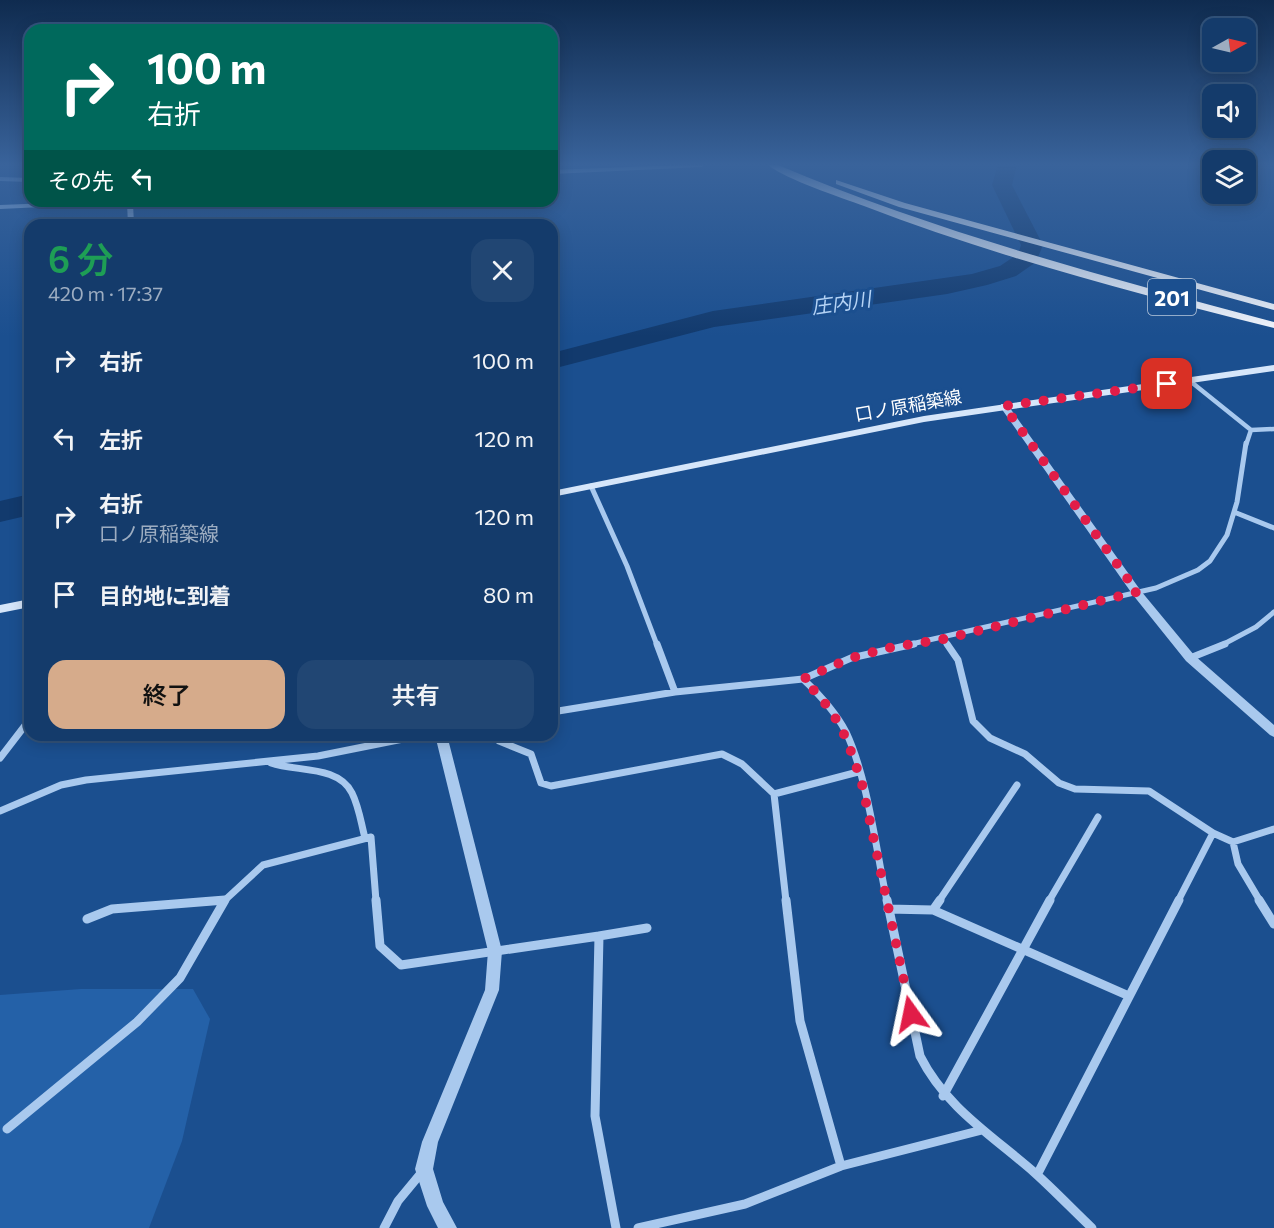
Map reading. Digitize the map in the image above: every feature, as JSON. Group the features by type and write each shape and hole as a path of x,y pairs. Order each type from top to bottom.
{"highway":[{"path":"916,222 1075,267 1274,334"},
{"name":"201","path":"934,222 985,241 1274,325"},
{"path":"1075,267 1274,307"},
{"name":"201","path":"1075,267 1274,317"}],"main road":[{"name":"口ノ原稲築線","path":"558,493 924,419 1274,368"},
{"path":"0,609 24,604"}],"street":[{"path":"1190,381 1251,430 1274,429"},
{"path":"1004,406 1137,592 1190,658 1274,732"},
{"path":"558,711 675,693 803,679 851,658 893,647 944,639 1137,592 1188,576 1210,561 1223,545 1234,512 1247,436 1251,430"},
{"path":"591,486 627,566 675,693"},
{"path":"1234,512 1274,528"},
{"path":"1190,658 1233,641 1265,622 1274,612"},
{"path":"944,639 958,660 973,721 990,738 1025,754 1059,783 1075,789 1149,791 1213,833 1233,842 1274,829"},
{"path":"803,679 827,702 846,733 858,772 920,1056 928,1075 943,1095 1037,1175 1092,1228"},
{"path":"0,758 24,727"},
{"path":"0,811 61,785 86,780 178,768 318,756 393,741"},
{"path":"384,1228 398,1201 424,1170 430,1142 492,990 495,951 442,741"},
{"path":"499,741 531,754 541,783 551,786 722,754 742,764 774,794 800,1021 841,1166"},
{"path":"269,762 285,770 332,776 345,782 355,801 365,838"},
{"path":"774,794 858,772"},
{"path":"933,910 1017,785"},
{"path":"943,1095 1021,949 1098,817"},
{"path":"1037,1175 1213,833"},
{"path":"7,1129 137,1022 180,978 225,900 263,865 371,837 380,946 401,965 648,927"},
{"path":"1233,842 1239,864 1274,924"},
{"path":"87,919 112,909 225,900"},
{"path":"888,909 933,910 1129,996"},
{"path":"599,936 595,1116 616,1228"},
{"path":"638,1228 745,1204 841,1166 982,1130"},
{"path":"424,1170 436,1206 448,1228"}],"shaded area":[{"path":"81,989 193,989 210,1019 182,1141 149,1228 0,1228 0,995"}],"waterway":[{"name":"庄内川","path":"558,359 713,319 947,287 978,280 1008,271 1028,257 1032,245 1021,222"},
{"name":"庄内川","path":"0,512 24,506"}],"route":[{"path":"911,1014 862,784 846,733 827,702 803,679 851,658 893,647 944,639 1137,592 1004,406 1167,384"}]}
